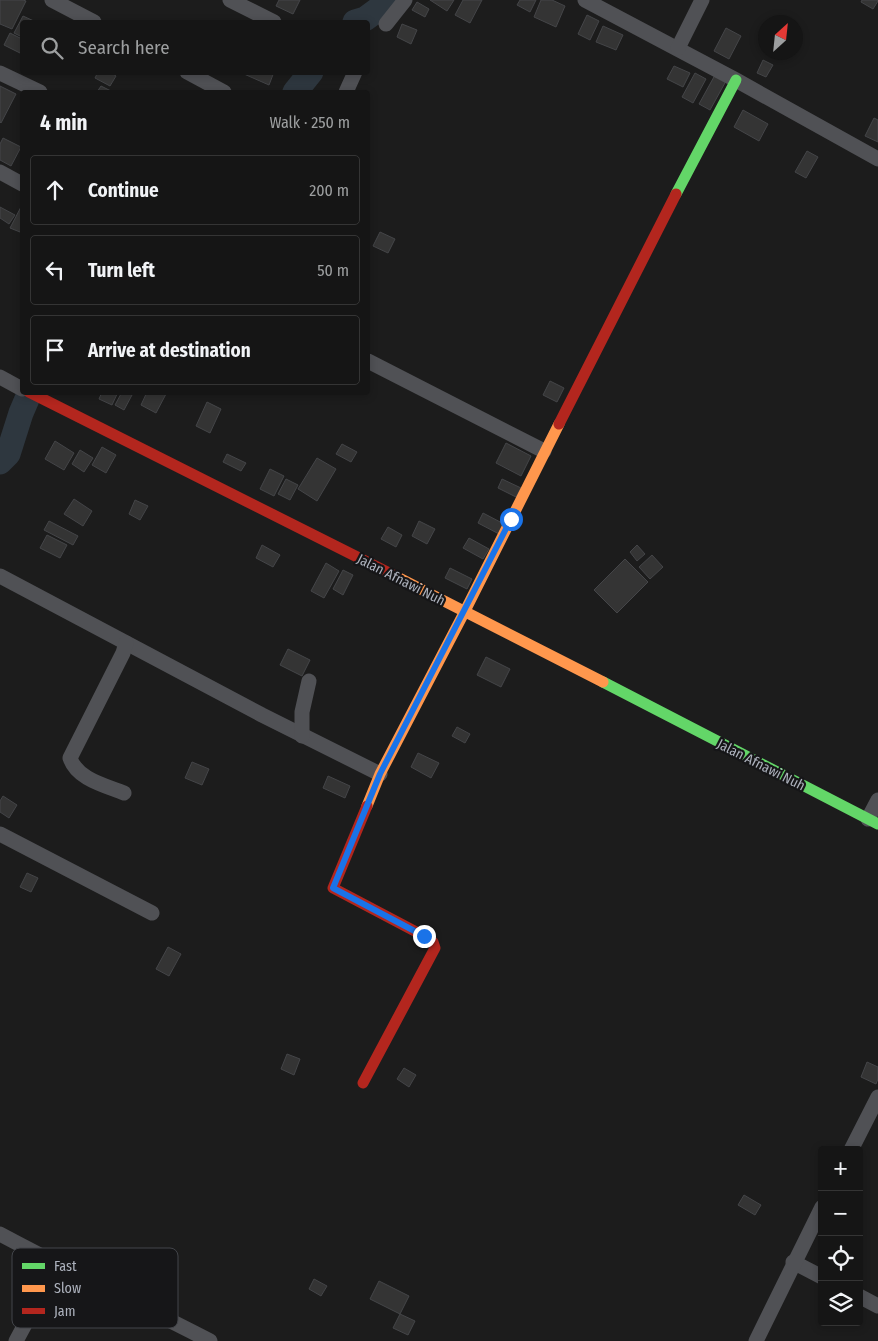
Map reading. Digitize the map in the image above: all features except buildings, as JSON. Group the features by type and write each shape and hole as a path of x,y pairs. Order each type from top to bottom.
{"street":[{"path":"52,0 90,20"},
{"path":"230,0 270,20"},
{"path":"386,24 405,0"},
{"path":"585,0 678,48 878,159"},
{"path":"678,48 702,0"},
{"path":"0,73 36,90"},
{"path":"193,75 220,90"},
{"path":"347,90 354,75"},
{"path":"363,1083 435,948 433,942 424,936 333,888 380,774 465,612 645,252 736,80"},
{"path":"0,172 20,183"},
{"path":"370,362 544,451"},
{"path":"4,379 20,388"},
{"name":"Jalan Afnawi Nuh","path":"34,395 465,612 873,822"},
{"path":"0,576 83,622 302,736 380,774"},
{"path":"124,793 87,777 73,768 70,758 123,654 126,643"},
{"path":"302,736 302,712 309,681"},
{"path":"873,822 878,800"},
{"path":"0,834 152,913"},
{"path":"853,1146 878,1097"},
{"path":"756,1341 793,1262 818,1215"},
{"path":"0,1234 26,1248"},
{"path":"793,1262 818,1275"},
{"path":"863,1298 878,1306"},
{"path":"178,1325 210,1341"},
{"path":"16,1341 23,1328"}],"waterway":[{"path":"362,20 391,0"},
{"path":"297,90 309,75"},
{"path":"0,462 8,454 29,395"}],"traffic: fast":[{"path":"676,194 736,80"},
{"path":"603,682 878,824"}],"traffic: slow":[{"path":"367,806 380,774 559,424"},
{"path":"397,577 603,682"}],"traffic: jam":[{"path":"559,424 676,194"},
{"path":"35,395 397,577"},
{"path":"363,1083 435,948 433,942 424,936 333,888 367,806"}],"route":[{"path":"424,936 333,888 380,774 465,612 511,519"}]}
